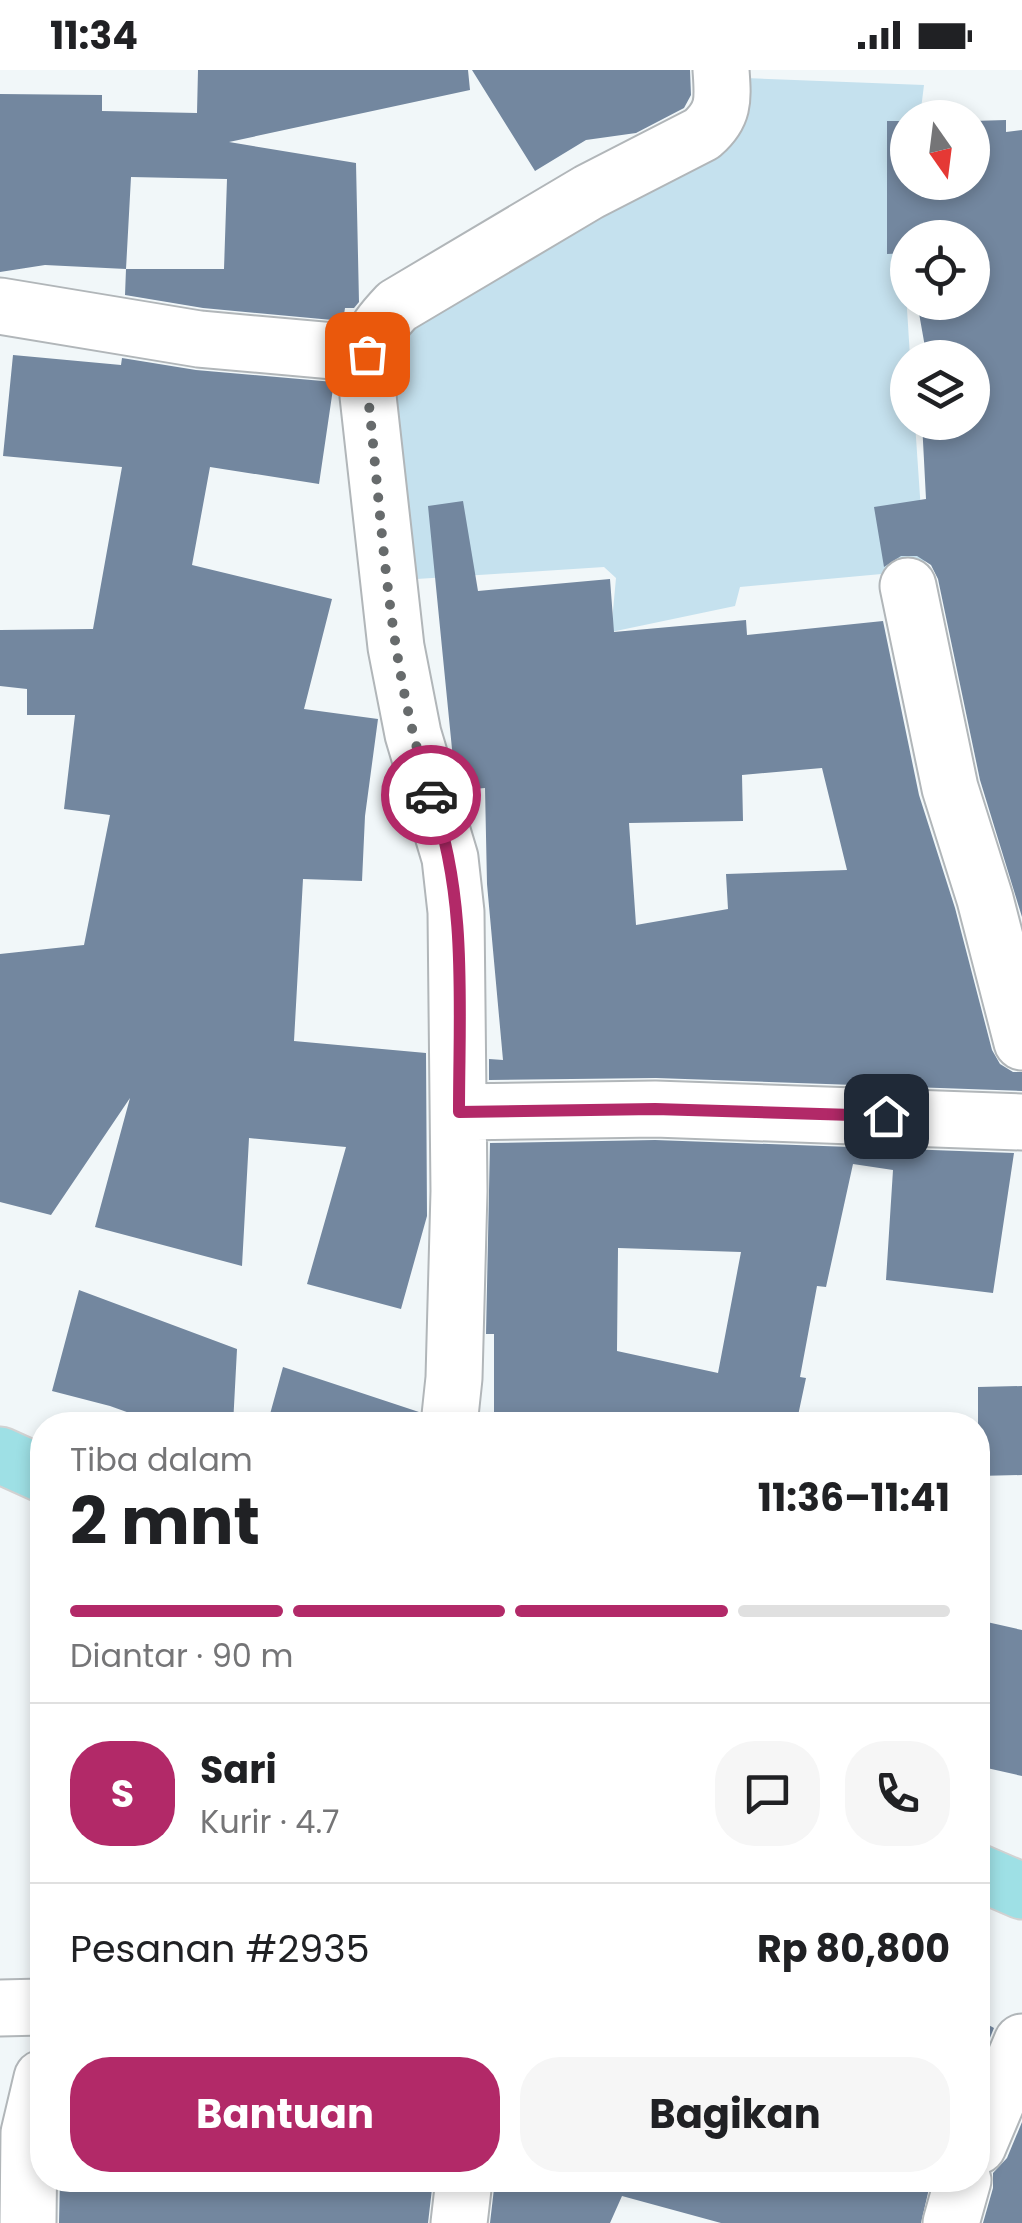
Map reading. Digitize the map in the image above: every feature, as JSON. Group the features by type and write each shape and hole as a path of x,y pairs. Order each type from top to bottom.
{"main road":[{"path":"0,1455 30,1469"},
{"path":"990,1877 1022,1891"}],"street":[{"path":"450,1412 459,1112 459,978 454,894 450,858 413,734 396,647 368,396 367,354 373,332 397,306 590,192 702,134 716,122 722,107 721,70"},
{"path":"0,306 199,339 367,354"},
{"path":"908,586 943,761 986,899 1022,1042"},
{"path":"459,1112 672,1110 1022,1122"},
{"path":"0,2008 30,2007"},
{"path":"990,2118 1022,2042"},
{"path":"28,2223 30,2130"},
{"path":"459,2223 463,2192"},
{"path":"951,2223 960,2192"}],"shaded area":[{"path":"720,77 924,85 922,100 890,100 890,200 907,200 907,220 890,220 890,320 908,320 909,340 890,340 890,440 916,440 925,570 740,587 735,606 611,632 616,578 604,567 401,580 374,346 726,143"}],"building":[{"path":"198,70 468,70 470,90 229,142 356,163 359,302 354,308 345,308 343,321 203,308 125,295 126,269 45,265 0,272 0,94 102,95 102,111 197,113","holes":["131,177 227,179 224,269 126,269"]},
{"path":"472,70 690,70 691,95 684,108 636,133 586,140 535,171"},
{"path":"990,120 1006,120 1006,132 1022,130 1022,917 980,780 938,579 931,565 917,556 901,556 884,567 874,507 926,499 923,440 990,440 990,340 924,340 920,320 990,320 990,220 890,220 887,254 887,121 890,200 990,200"},
{"path":"13,355 121,365 122,358 196,370 334,382 319,484 210,467 192,565 332,599 304,709 378,719 365,816 362,881 303,879 294,1041 426,1053 427,1216 401,1309 307,1284 346,1147 249,1138 242,1266 95,1227 130,1098 51,1215 0,1202 0,954 84,945 110,815 64,809 75,715 27,715 27,689 0,686 0,630 93,629 122,467 3,456"},
{"path":"463,501 478,591 610,579 614,632 746,620 747,635 883,621 919,795 955,908 992,1050 1000,1064 1013,1072 1022,1072 1022,1091 656,1078 489,1080 489,1059 503,1060 487,884 485,788 462,790 453,759 428,506","holes":["822,768 847,870 726,874 728,909 636,925 629,823 743,821 742,775"]},
{"path":"655,1140 1014,1153 993,1293 886,1280 893,1170 853,1164 826,1287 817,1286 800,1377 806,1378 799,1412 494,1412 494,1334 486,1334 490,1143","holes":["618,1248 741,1252 718,1373 617,1351"]},
{"path":"79,1290 237,1349 234,1412 127,1412 52,1391"},
{"path":"283,1367 419,1412 271,1412"},
{"path":"1022,1386 1022,1475 990,1476 990,1412 978,1412 978,1387"},
{"path":"990,1623 1022,1630 1022,1776 990,1769"},
{"path":"1022,2122 1022,2223 983,2223 993,2173 1007,2158"},
{"path":"60,2192 432,2192 428,2223 59,2223"},
{"path":"494,2192 928,2192 921,2223 721,2223 622,2196 610,2223 490,2223"}],"way so far":[{"path":"367,354 368,396 396,647 413,734 431,795"}],"route":[{"path":"431,795 450,858 456,912 459,1112 655,1109 886,1116"}]}
